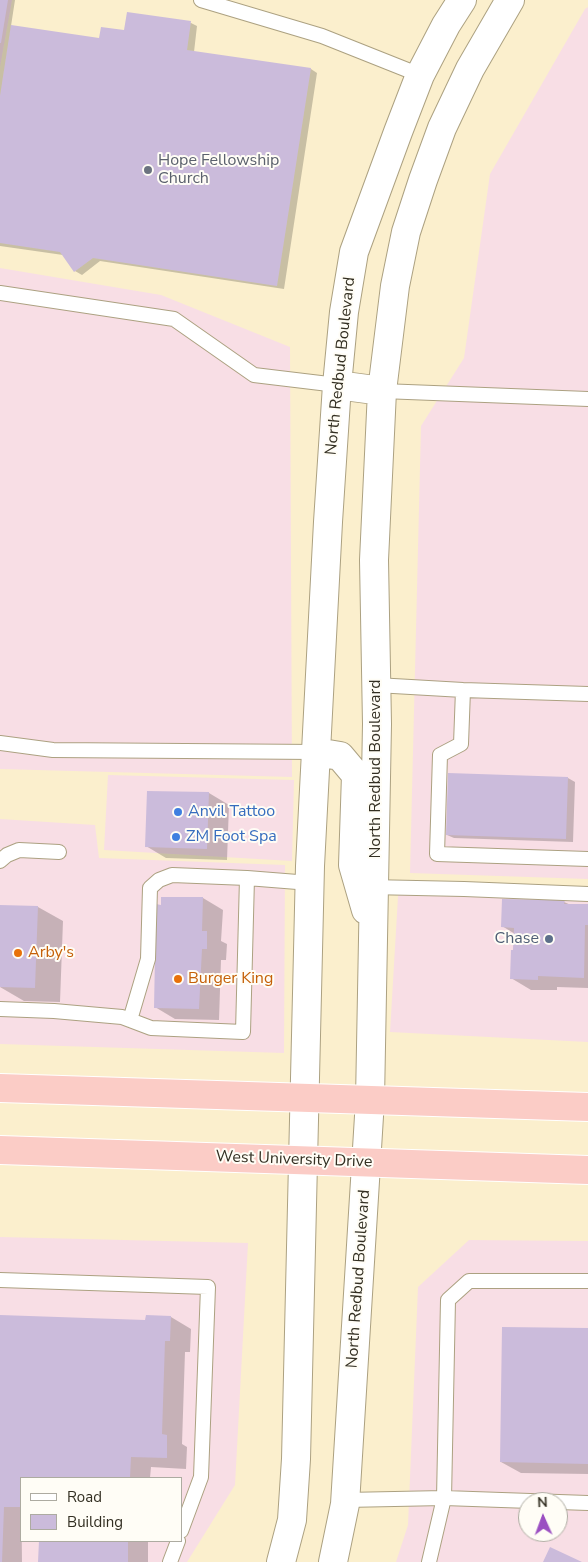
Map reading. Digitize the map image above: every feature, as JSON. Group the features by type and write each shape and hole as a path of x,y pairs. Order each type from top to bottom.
{"highway":[{"path":"0,1088 588,1107"},
{"name":"West University Drive","path":"0,1150 588,1170"}],"street":[{"name":"North Redbud Boulevard","path":"281,1562 292,1520 296,1459 310,883 337,385 344,312 354,252 420,75 446,25 462,0"},
{"name":"North Redbud Boulevard","path":"332,1562 345,1500 370,1100 374,938 367,887 376,686 374,560 382,391 395,286 406,232 423,180 442,128 466,78 510,0"},
{"path":"337,385 382,391"},
{"path":"316,752 340,756 356,775 354,865 367,887"}],"lane":[{"path":"201,0 322,36 420,75"},
{"path":"0,293 174,319 254,375 337,385"},
{"path":"382,391 588,400"},
{"path":"376,686 588,694"},
{"path":"462,690 461,744 440,755 437,854 588,859"},
{"path":"0,743 53,750 316,752"},
{"path":"0,860 19,850 59,852"},
{"path":"130,1020 148,958 150,888 159,880 172,875 310,883"},
{"path":"0,1009 54,1011 122,1017 151,1028 243,1032 247,878"},
{"path":"367,887 464,888 588,894"},
{"path":"0,1280 208,1287 201,1477 182,1528"},
{"path":"429,1562 444,1498 448,1300 468,1281 588,1281"},
{"path":"345,1500 444,1498 588,1503"},
{"path":"170,1562 178,1542"}],"shaded area":[{"path":"0,0 12,0 0,67"},
{"path":"588,7 588,879 410,873 421,426 464,358 490,174 585,9"},
{"path":"0,268 161,295 290,347 292,777 0,769"},
{"path":"108,775 294,780 292,861 104,850"},
{"path":"0,819 95,825 99,858 285,865 284,1053 0,1044"},
{"path":"399,880 588,888 588,1042 390,1032"},
{"path":"0,1237 248,1243 235,1485 187,1562 0,1562"},
{"path":"469,1240 588,1241 588,1562 396,1562 408,1525 418,1287"}],"building":[{"path":"0,0 8,0 1,43 0,43"},
{"name":"Hope Fellowship Church","path":"127,12 191,21 187,50 311,68 277,286 93,258 74,272 60,252 0,243 0,96 11,25 99,38 101,27 124,30"},
{"path":"448,773 568,777 566,839 446,835"},
{"path":"147,791 209,792 207,849 145,847"},
{"name":"Burger King","path":"161,897 203,897 202,931 207,931 207,949 202,949 199,1009 154,1008 156,904 161,905"},
{"name":"Chase","path":"502,899 565,900 564,904 588,904 588,925 585,925 584,978 538,976 538,980 510,979 514,928 501,927"},
{"name":"Arby's","path":"0,905 38,906 35,988 0,987"},
{"path":"0,1315 145,1320 146,1315 171,1316 170,1341 165,1341 162,1434 167,1435 167,1458 131,1457 130,1477 20,1477 20,1507 4,1507 2,1562 0,1562"},
{"path":"502,1327 588,1328 588,1464 500,1462"},
{"path":"39,1542 128,1542 128,1562 38,1562"},
{"path":"550,1547 582,1562 543,1562"}],"place":[{"name":"Hope Fellowship Church","path":"148,170"},
{"name":"Anvil Tattoo","path":"178,812"},
{"name":"ZM Foot Spa","path":"176,837"},
{"name":"Chase","path":"549,939"},
{"name":"Arby's","path":"18,953"},
{"name":"Burger King","path":"178,979"}]}
